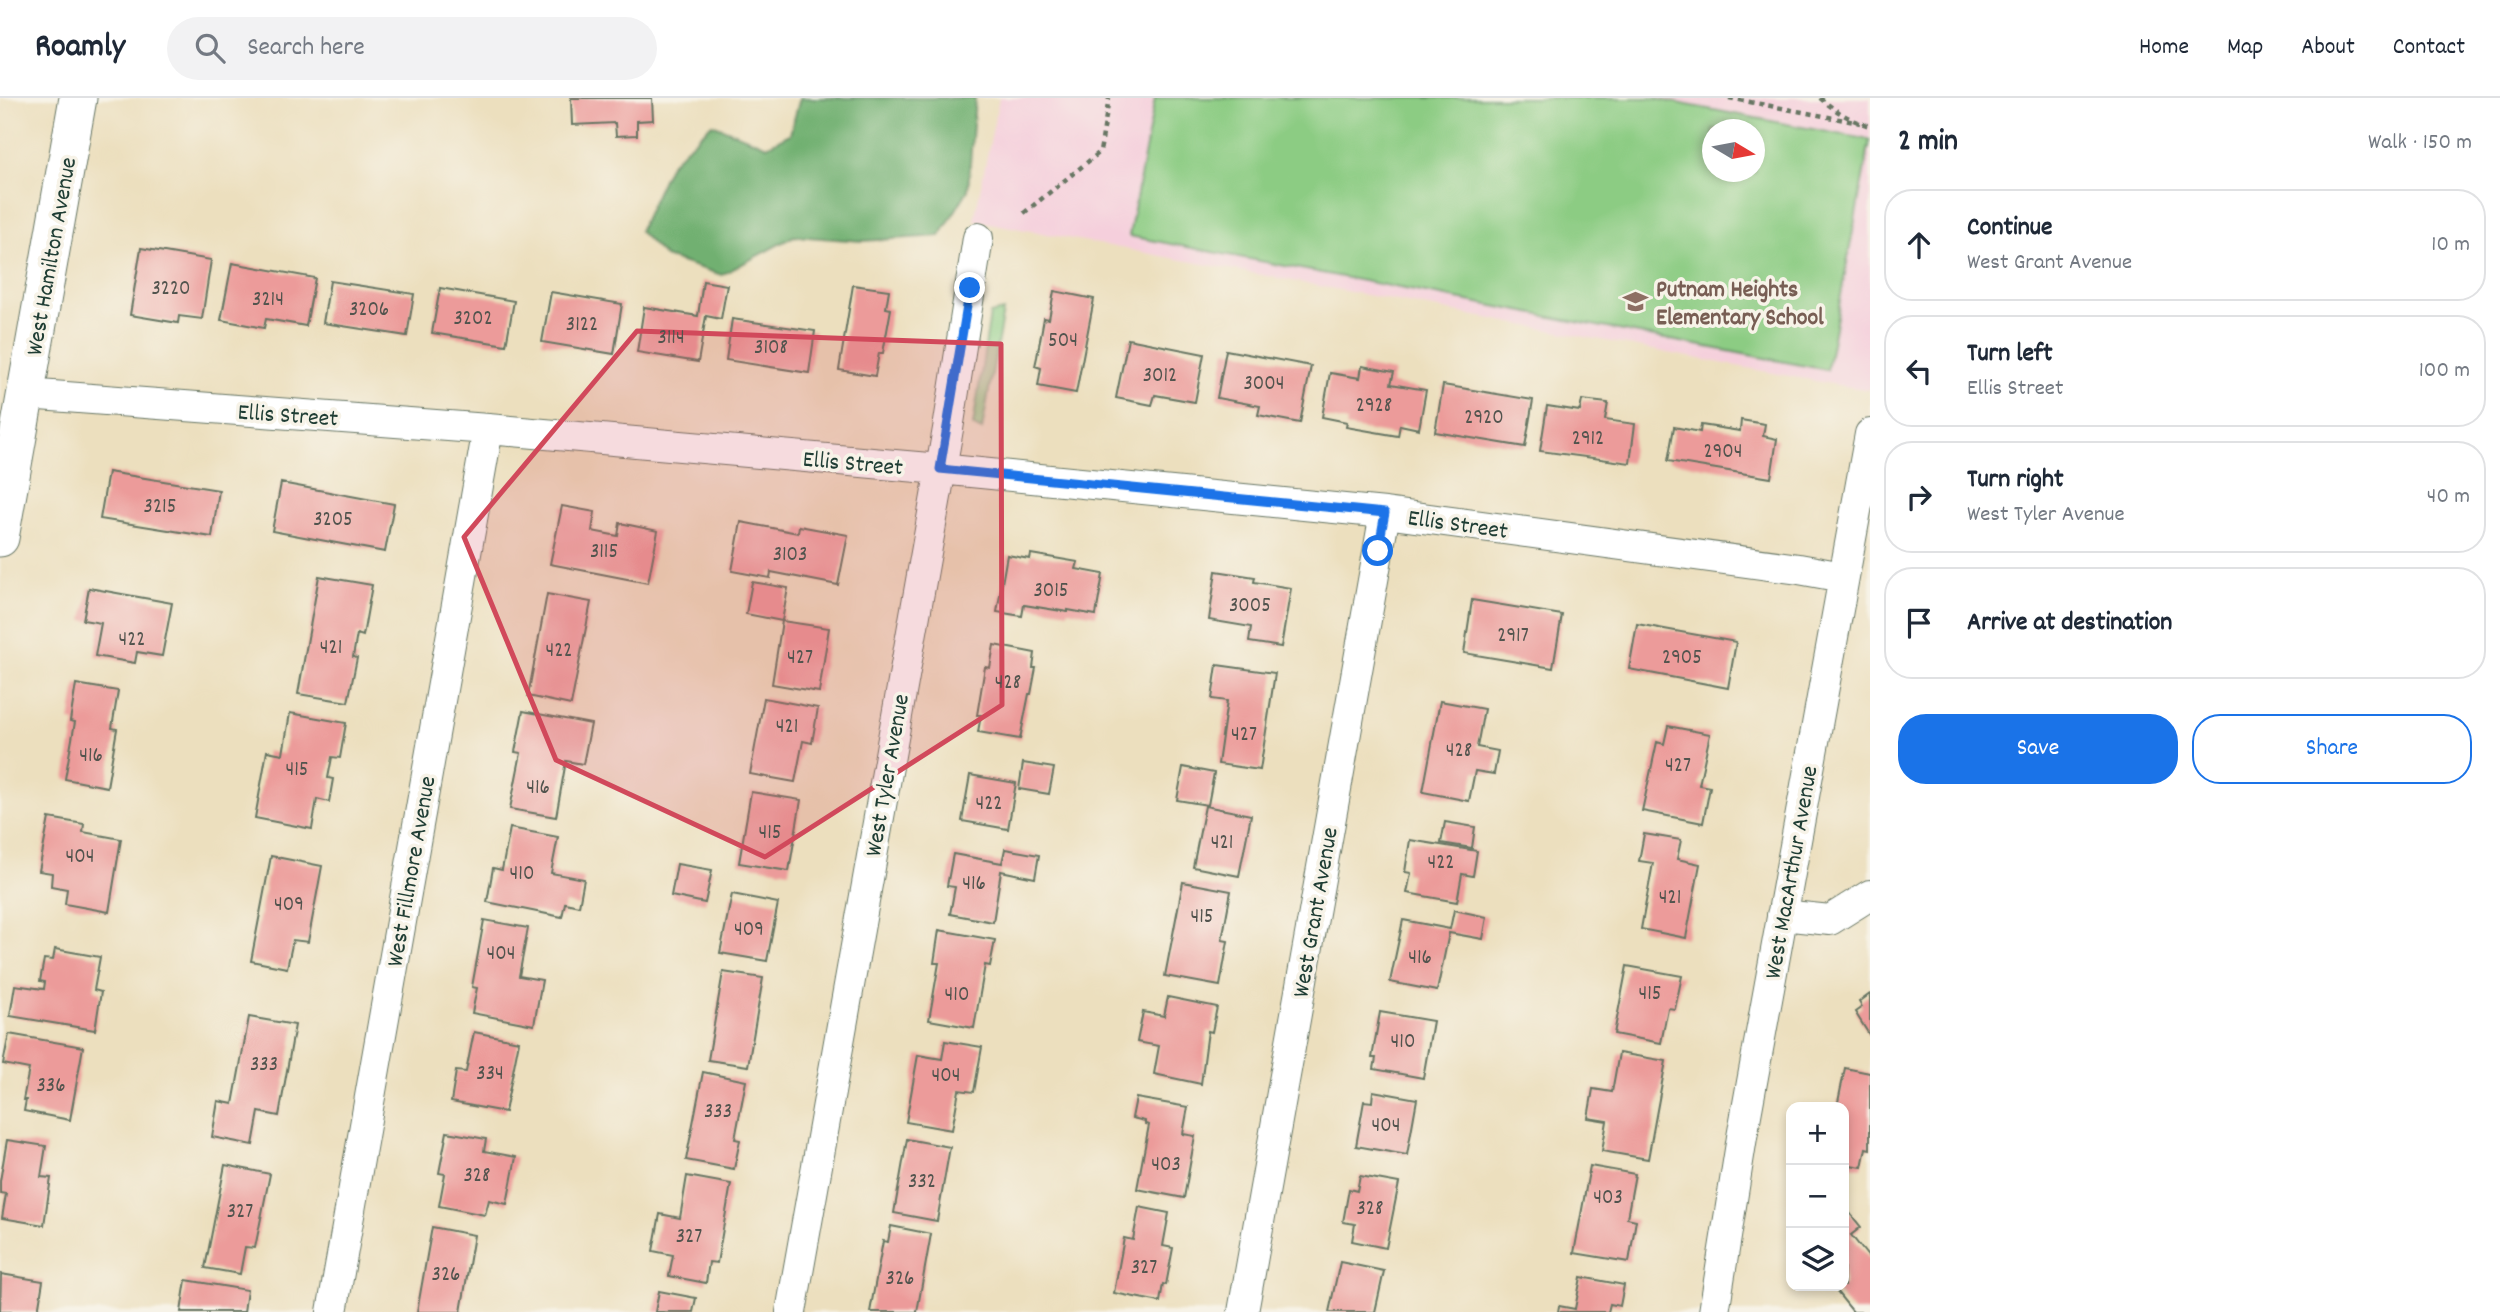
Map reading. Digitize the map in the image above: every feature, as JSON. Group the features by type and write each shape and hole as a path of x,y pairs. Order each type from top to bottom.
{"street":[{"name":"West Hamilton Avenue","path":"0,538 78,98"},
{"name":"West Tyler Avenue","path":"790,1312 940,469 978,238"},
{"name":"Ellis Street","path":"26,394 488,429 940,469 1385,513 1843,577"},
{"name":"West Fillmore Avenue","path":"332,1312 488,429"},
{"name":"West MacArthur Avenue","path":"1718,1310 1740,1150 1870,433"},
{"name":"West Grant Avenue","path":"1243,1312 1385,513"},
{"path":"1782,915 1830,920 1870,895"}],"path":[{"path":"1024,214 1100,152 1109,98"},
{"path":"1729,98 1870,126"},
{"path":"1820,98 1833,109 1860,123"}],"highlighted area":[{"path":"637,331 1001,344 1002,705 765,857 556,760 464,537"}],"shaded area":[{"name":"Putnam Heights Elementary School","path":"999,98 1870,98 1870,390 974,220"}],"green space":[{"path":"800,98 975,98 968,190 940,236 862,241 794,236 722,275 665,257 639,231 670,164 712,124 767,146 790,134"},
{"name":"Putnam Heights Elementary School","path":"1155,98 1651,98 1760,119 1702,119 1702,182 1765,182 1765,120 1870,140 1827,370 1129,236"},
{"path":"1003,311 982,430 973,426 990,314"}],"building":[{"path":"571,98 652,98 653,120 637,121 637,135 616,136 615,123 572,125"},
{"path":"141,248 211,260 202,319 179,316 178,323 130,315"},
{"path":"232,263 315,278 306,326 266,319 264,328 221,320"},
{"path":"330,281 414,294 407,336 323,323"},
{"path":"703,281 727,285 721,319 706,316 698,362 637,352 644,307 698,316"},
{"path":"853,285 889,290 886,308 891,309 883,353 879,353 875,376 839,370"},
{"path":"440,288 514,301 506,345 432,333"},
{"path":"1054,291 1094,299 1076,393 1038,386 1041,368 1035,366 1044,318 1049,319"},
{"path":"551,292 622,304 614,354 542,342"},
{"path":"732,319 815,331 809,373 726,360"},
{"path":"1128,339 1204,354 1195,402 1155,395 1152,405 1116,398"},
{"path":"1226,350 1311,366 1300,423 1258,415 1260,406 1217,398"},
{"path":"1362,366 1394,372 1391,384 1426,390 1419,429 1400,425 1398,436 1346,427 1347,422 1322,417 1330,373 1360,378"},
{"path":"1443,385 1533,400 1525,447 1435,432"},
{"path":"1582,400 1608,403 1605,420 1635,424 1630,463 1540,451 1547,406 1580,411"},
{"path":"1741,420 1765,424 1763,436 1777,439 1771,478 1668,461 1674,427 1700,432 1701,425 1740,431"},
{"path":"108,472 219,490 212,537 100,519"},
{"path":"281,483 394,504 385,552 272,531"},
{"path":"562,506 595,512 592,531 618,536 620,523 658,531 648,583 550,564"},
{"path":"741,522 798,533 799,526 848,535 838,585 771,572 770,578 732,571"},
{"path":"1031,554 1078,562 1076,569 1103,574 1096,615 1024,605 1022,616 997,612 1007,555 1030,559"},
{"path":"1216,571 1255,577 1254,582 1291,588 1281,647 1249,642 1251,627 1209,620"},
{"path":"319,576 372,585 363,636 357,634 353,657 357,658 348,702 298,694"},
{"path":"752,582 788,588 782,621 746,614"},
{"path":"89,588 172,603 162,656 137,652 135,663 95,656 101,623 83,620"},
{"path":"547,594 591,602 571,705 528,696"},
{"path":"1472,600 1562,615 1553,668 1464,653"},
{"path":"782,621 829,628 819,692 772,684"},
{"path":"1637,624 1736,642 1728,688 1629,669"},
{"path":"994,645 1035,653 1033,668 1036,668 1020,739 978,732 981,715 977,715 985,667 990,668"},
{"path":"1217,665 1275,673 1260,770 1218,764 1227,701 1212,699"},
{"path":"76,684 118,691 112,728 117,729 107,787 65,779 75,722 70,721"},
{"path":"764,698 818,708 812,743 803,741 795,782 750,774"},
{"path":"1440,701 1484,709 1477,747 1498,751 1494,774 1475,771 1469,801 1423,792"},
{"path":"523,711 591,724 583,764 566,761 556,817 510,809 521,753 515,752"},
{"path":"290,713 346,723 340,758 332,757 328,778 333,779 329,802 317,799 312,829 255,818 267,751 283,754"},
{"path":"1668,726 1710,734 1699,785 1710,787 1703,823 1642,811 1657,742 1664,744"},
{"path":"1023,763 1054,768 1049,794 1019,789"},
{"path":"1183,767 1214,773 1208,805 1177,800"},
{"path":"970,775 1016,783 1008,829 962,821"},
{"path":"751,792 801,800 789,871 739,863"},
{"path":"1205,806 1251,815 1239,876 1193,867"},
{"path":"49,818 84,824 83,832 121,839 109,912 65,904 67,889 51,886 52,873 39,871"},
{"path":"1445,822 1475,827 1472,848 1441,843"},
{"path":"510,828 558,837 551,873 584,879 579,906 565,903 562,917 487,902 493,868 502,870"},
{"path":"1644,834 1681,840 1677,859 1700,864 1686,938 1641,929 1653,863 1639,861"},
{"path":"1410,840 1477,851 1473,876 1462,874 1457,902 1407,893 1411,873 1405,872"},
{"path":"1005,849 1039,855 1035,878 1001,871 993,922 950,914 955,887 947,886 953,854 1002,863"},
{"path":"271,856 322,866 308,942 293,940 287,968 251,961"},
{"path":"677,864 712,870 705,903 671,896"},
{"path":"1183,882 1231,891 1222,940 1228,941 1220,986 1165,976"},
{"path":"732,894 778,903 767,961 720,953"},
{"path":"1454,910 1487,917 1483,939 1449,933 1437,991 1390,982 1403,920 1450,929"},
{"path":"484,920 528,928 519,976 542,980 534,1025 472,1013 477,988 472,987"},
{"path":"939,930 995,940 990,966 985,965 974,1028 929,1020 939,963 934,963"},
{"path":"55,949 100,957 94,990 101,992 95,1030 10,1016 15,985 44,989 45,982 40,981 44,959 53,960"},
{"path":"1627,966 1682,976 1675,1009 1668,1008 1661,1043 1614,1034"},
{"path":"723,972 763,978 748,1066 708,1060"},
{"path":"1870,994 1870,1036 1855,1012 1862,1007 1859,1002"},
{"path":"1168,997 1217,1007 1212,1032 1208,1031 1201,1084 1154,1074 1159,1046 1137,1042 1143,1012 1164,1016"},
{"path":"1380,1012 1433,1021 1423,1078 1374,1069 1376,1058 1372,1058"},
{"path":"249,1017 295,1025 279,1116 259,1112 253,1145 212,1137 218,1101 233,1104"},
{"path":"474,1032 519,1041 505,1112 451,1102 456,1071 466,1072"},
{"path":"9,1034 83,1047 70,1120 24,1111 26,1100 23,1100 29,1069 3,1064"},
{"path":"945,1041 982,1047 974,1092 959,1090 952,1130 906,1122 918,1055 942,1059"},
{"path":"1619,1053 1666,1061 1648,1159 1602,1151 1607,1121 1588,1118 1593,1089 1612,1092"},
{"path":"1845,1068 1870,1073 1870,1149 1866,1148 1862,1167 1849,1165 1849,1102 1838,1102"},
{"path":"703,1072 746,1081 735,1139 740,1140 734,1169 686,1160"},
{"path":"1373,1091 1417,1099 1407,1155 1356,1146 1364,1101 1372,1102"},
{"path":"1136,1098 1188,1107 1183,1134 1195,1136 1184,1198 1137,1189 1149,1125 1145,1124 1145,1121 1132,1118"},
{"path":"447,1132 486,1139 484,1151 516,1157 507,1204 489,1200 485,1215 439,1206 445,1174 439,1173"},
{"path":"907,1139 950,1147 937,1221 894,1213"},
{"path":"7,1140 46,1146 41,1177 51,1178 44,1225 2,1218 6,1194 0,1193 0,1181"},
{"path":"225,1165 270,1174 255,1248 245,1247 240,1274 205,1268"},
{"path":"1590,1166 1635,1174 1627,1218 1636,1220 1629,1262 1574,1253"},
{"path":"687,1176 731,1184 717,1263 709,1262 706,1283 669,1276 673,1255 653,1251 660,1214 680,1218"},
{"path":"1360,1176 1399,1183 1386,1248 1352,1241 1355,1224 1343,1222 1349,1189 1357,1191"},
{"path":"1139,1207 1169,1213 1163,1246 1173,1248 1160,1302 1114,1293 1124,1238 1133,1240"},
{"path":"1849,1212 1861,1227 1851,1235 1870,1259 1870,1312 1853,1312 1836,1291 1849,1291"},
{"path":"891,1226 931,1234 917,1312 870,1312 883,1241 888,1242"},
{"path":"432,1227 474,1235 461,1312 417,1312"},
{"path":"1340,1262 1384,1271 1375,1312 1329,1312"},
{"path":"1,1274 43,1281 38,1312 0,1312"},
{"path":"1581,1277 1624,1285 1620,1306 1610,1304 1608,1312 1558,1312 1559,1306 1575,1309"},
{"path":"186,1280 247,1290 244,1312 181,1312"},
{"path":"659,1291 696,1298 693,1312 655,1312"}],"place":[{"name":"Putnam Heights Elementary School","path":"1636,302"}],"route":[{"path":"970,288 940,469 1385,513 1378,551"}]}
